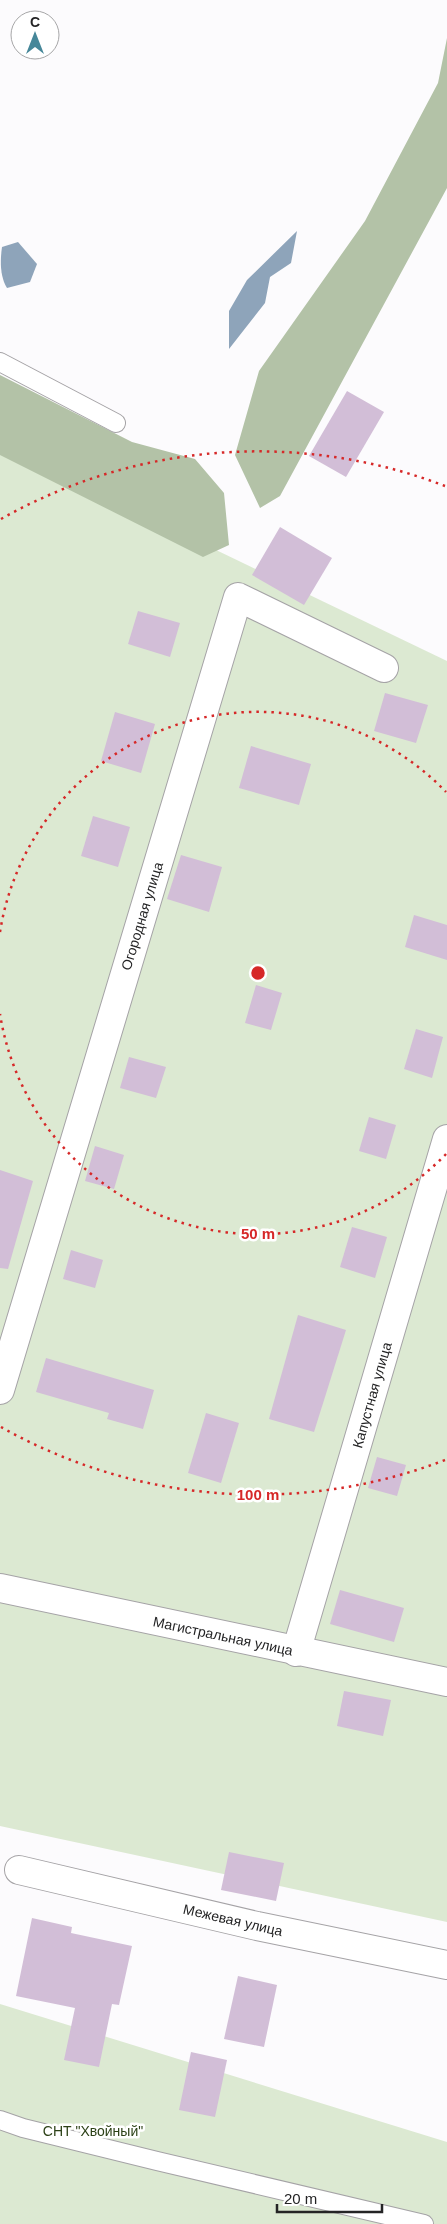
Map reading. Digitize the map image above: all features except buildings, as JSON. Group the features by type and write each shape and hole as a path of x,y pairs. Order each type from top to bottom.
{"street":[{"name":"Огородная улица","path":"0,1390 238,597 384,668"},
{"name":"Капустная улица","path":"296,1652 447,1139"},
{"name":"Магистральная улица","path":"0,1588 296,1652 447,1682"},
{"name":"Межевая улица","path":"19,1870 257,1926 447,1965"}],"lane":[{"path":"0,362 116,423"},
{"path":"0,2120 23,2128 424,2224"}],"green space":[{"path":"447,38 447,188 280,496 260,508 235,455 259,371 365,221 438,83"},
{"path":"0,375 132,442 195,459 224,493 229,545 203,557 0,455"},
{"path":"0,446 447,661 447,1922 0,1826"},
{"name":"СНТ \"Хвойный\"","path":"0,2004 447,2142 447,2224 0,2224"}],"water":[{"path":"297,231 291,263 270,277 265,303 229,349 229,311 247,280"},
{"path":"18,242 37,264 30,282 7,288 1,269 2,247"}]}
